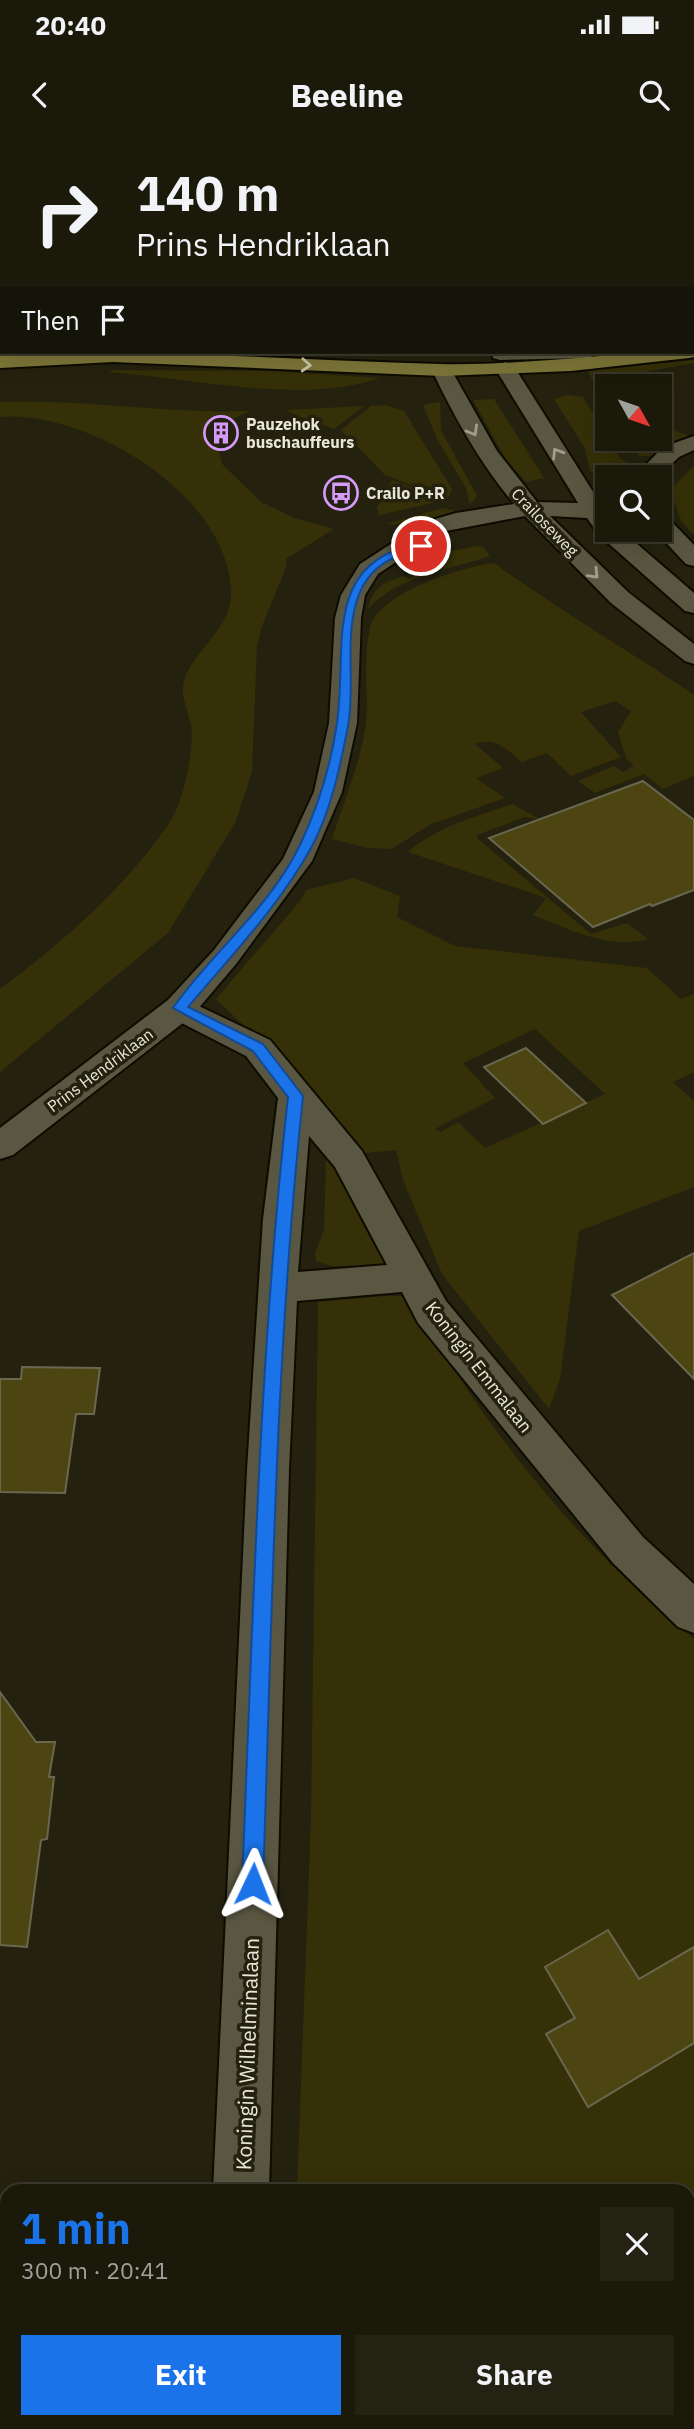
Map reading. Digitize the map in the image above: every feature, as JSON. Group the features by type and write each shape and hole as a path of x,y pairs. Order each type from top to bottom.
{"main road":[{"path":"0,362 146,354"},
{"path":"369,354 438,359"},
{"path":"115,356 438,359 560,354"},
{"path":"502,358 599,362 667,354"},
{"path":"502,358 595,512"},
{"name":"Crailoseweg","path":"438,359 453,397 495,468 528,508 547,524 606,586 694,656"},
{"path":"658,465 671,452 694,442"},
{"name":"Prins Hendriklaan","path":"0,1146 180,1008 265,908 305,847 328,792 343,723 347,631 353,595 369,569 433,527 528,508 595,522"},
{"name":"Prins Hendriklaan","path":"398,550 547,524 595,524"},
{"path":"672,536 694,559"},
{"path":"622,542 694,606"},
{"path":"180,1008 258,1048 296,1096"},
{"name":"Koningin Emmalaan","path":"296,1096 349,1160 432,1312 628,1550 694,1613"},
{"name":"Koningin Wilhelminalaan","path":"242,2184 268,1470 278,1287 296,1096"},
{"path":"278,1287 413,1278"}],"shaded area":[{"path":"694,360 694,363 645,374 595,374 595,384 587,370"},
{"path":"269,371 380,378 349,386 281,390 109,372"},
{"path":"567,395 583,397 595,417 595,452 617,452 630,465 595,465 595,477 590,470 585,448 554,399"},
{"path":"494,399 544,478 526,482 505,458 473,400"},
{"path":"0,402 250,411 233,419 215,437 222,464 261,502 294,518 334,529 286,559 287,565 262,626 257,646 252,772 235,823 168,933 0,1072 0,989 70,933 113,891 153,846 175,813 190,761 191,725 183,692 186,676 223,621 229,609 231,595 225,559 208,525 182,494 149,467 112,444 74,428 36,419 0,417"},
{"path":"440,402 441,430 477,496 470,504 466,488 437,439 423,405"},
{"path":"386,405 404,411 452,489 448,499 385,475 341,430 371,406"},
{"path":"364,406 334,429 287,410"},
{"path":"672,430 689,436 672,445"},
{"path":"636,452 658,452 650,456 639,456"},
{"path":"694,466 694,535 681,521 672,488"},
{"path":"392,480 446,500 379,515 377,508"},
{"path":"443,508 455,511 418,525 386,524"},
{"path":"483,547 490,556 409,581 380,598 368,609 376,591 384,584 403,576 409,579 452,551"},
{"path":"494,563 694,695 694,776 663,789 644,774 595,793 578,781 614,766 623,772 634,766 626,758 618,732 631,711 615,701 581,712 621,757 571,776 547,753 522,762 495,743 482,742 475,744 503,768 476,778 505,798 429,825 392,849 368,848 332,839 355,771 365,730 368,641 370,628 377,615 389,603 423,584 462,570"},
{"path":"512,804 540,819 525,817 477,835 478,839 591,934 627,923 648,939 619,942 575,932 533,915 546,898 408,852 444,829"},
{"path":"354,878 400,896 397,917 455,946 647,968 681,999 694,994 694,1072 673,1082 694,1101 694,1187 579,1231 560,1379 549,1409 442,1274 403,1180 396,1150 358,1154 260,1041 216,999 300,901 306,890","holes":["535,1029 605,1094 485,1148 458,1122 441,1132 435,1129 495,1098 463,1063"]},
{"path":"333,1156 389,1260 383,1266 332,1266 316,1261 315,1253 324,1230 326,1159"},
{"path":"405,1296 483,1413 540,1486 614,1567 694,1639 694,2184 297,2184 311,1818 318,1302"}],"building":[{"path":"643,781 694,820 694,890 652,906 650,904 593,927 489,838"},
{"path":"526,1048 586,1103 543,1124 484,1067"},
{"path":"694,1253 694,1379 612,1295"},
{"path":"22,1367 100,1368 94,1414 76,1414 65,1493 0,1492 0,1379 21,1379"},
{"path":"0,1692 36,1742 55,1742 49,1777 54,1777 47,1839 41,1840 27,1947 0,1945"},
{"path":"608,1930 639,1979 694,1947 694,2043 588,2107 546,2034 575,2018 545,1967"}],"place":[{"name":"Pauzehok buschauffeurs","path":"221,433"},
{"name":"Crailo P+R","path":"341,493"}],"route":[{"path":"253,1884 269,1444 282,1219 296,1096 258,1048 180,1008 265,908 305,847 328,792 343,723 348,618 353,595 369,569 383,558 398,550 421,546"}]}
